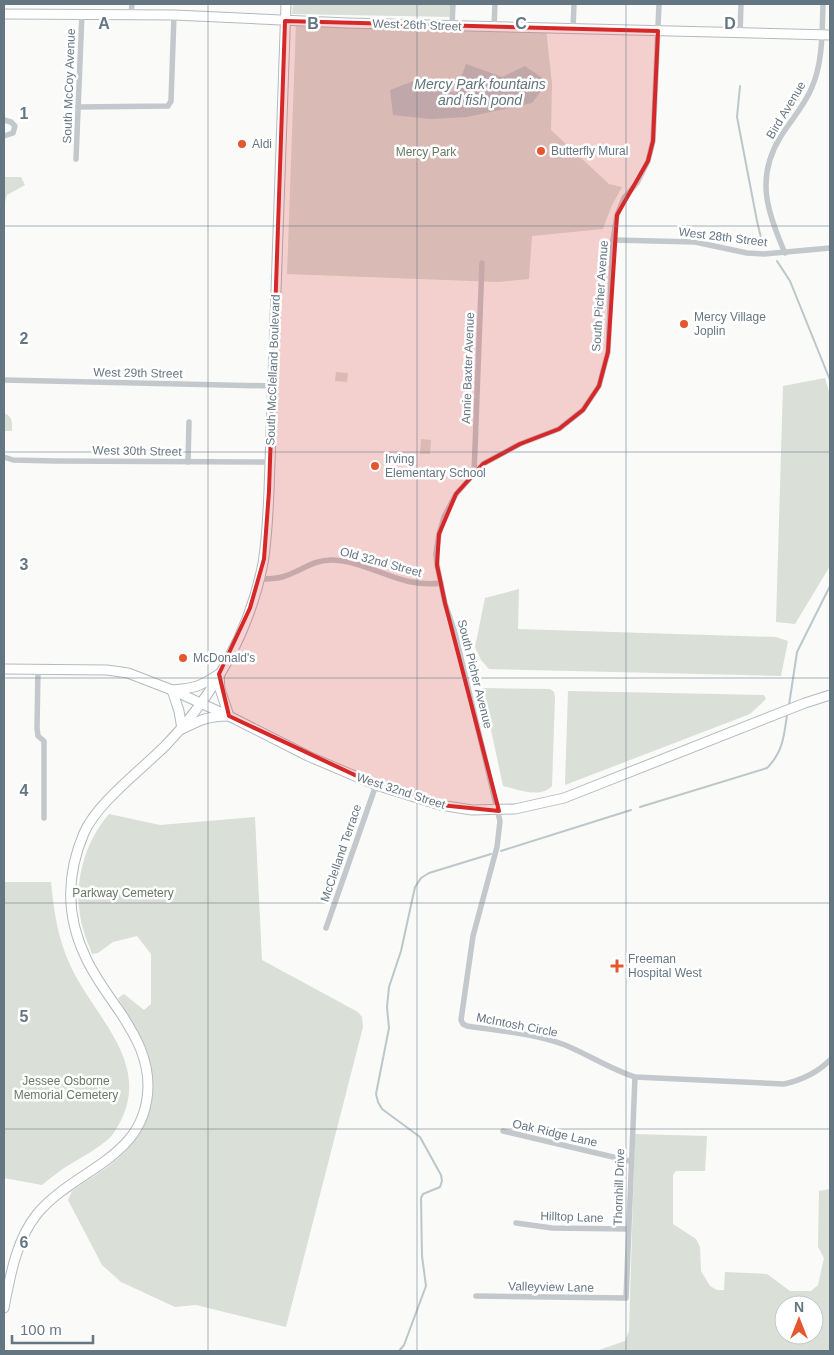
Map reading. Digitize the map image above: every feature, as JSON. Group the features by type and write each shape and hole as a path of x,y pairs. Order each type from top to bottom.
{"main road":[{"name":"South McClelland Boulevard","path":"182,728 219,674 244,628 259,579 267,531 286,4"},
{"name":"West 26th Street","path":"4,14 82,13 217,16 285,21 494,28 826,34"},
{"name":"West 32nd Street","path":"4,669 108,670 128,673 172,690 308,756 376,785 440,805 472,810 498,810 530,806 564,798 830,695"},
{"path":"4,1308 13,1264 20,1244 36,1216 60,1192 106,1162 122,1148 142,1118 147,1099 148,1085 147,1068 143,1052 86,959 74,926 70,890 71,876 85,832 93,818 112,796 182,728 202,718 229,716 220,689 219,674 204,684 193,688 172,690 180,712 182,728"}],"street":[{"path":"131,14 132,4"},
{"path":"452,26 453,4"},
{"path":"494,28 495,4"},
{"path":"573,29 574,4"},
{"name":"South Picher Avenue","path":"498,810 441,583 436,554 441,528 456,494 484,464 520,444 560,430 583,410 599,386 608,352 613,240 617,215 624,198 637,183 648,161 651,148 658,4"},
{"path":"740,33 741,4"},
{"name":"Bird Avenue","path":"785,253 767,206 768,168 775,145 808,96 813,85 826,34 823,4"},
{"name":"South McCoy Avenue","path":"76,159 82,13"},
{"path":"78,107 168,106 171,101 174,15"},
{"path":"4,120 11,122 15,126 13,132 4,136"},
{"name":"West 28th Street","path":"613,240 696,242 747,253 785,253 830,248"},
{"name":"Annie Baxter Avenue","path":"474,474 482,263"},
{"name":"West 29th Street","path":"4,380 272,386"},
{"path":"188,422 188,462"},
{"name":"West 30th Street","path":"4,457 13,460 270,462"},
{"name":"Old 32nd Street","path":"259,579 283,577 315,563 332,560 352,563 413,584 428,585 441,583"},
{"path":"38,669 37,728 38,736 44,742 44,818"},
{"name":"McClelland Terrace","path":"326,928 376,785"},
{"name":"McIntosh Circle","path":"498,810 500,837 473,936 462,1024 548,1040 565,1045 612,1069 635,1077 784,1084 815,1073 830,1060"},
{"name":"Thornhill Drive","path":"626,1298 630,1161 635,1077"},
{"name":"Oak Ridge Lane","path":"503,1131 630,1161"},
{"name":"Hilltop Lane","path":"516,1223 552,1228 628,1229"},
{"name":"Valleyview Lane","path":"476,1296 626,1298"}],"highlighted area":[{"path":"285,21 658,31 653,141 648,161 617,215 608,352 599,386 583,410 559,429 520,444 483,464 456,494 439,534 437,565 445,603 499,811 440,805 376,785 229,716 219,674 250,608 264,559 269,491"}],"green space":[{"path":"293,4 452,4 451,17 292,14"},
{"name":"Mercy Park","path":"296,22 546,29 552,84 551,130 609,184 622,187 612,205 603,229 532,236 529,279 498,282 287,274"},
{"path":"4,177 21,177 25,185 7,195 4,206"},
{"path":"336,372 348,373 347,382 335,381"},
{"path":"825,378 830,395 830,566 795,624 776,622 783,386"},
{"path":"4,413 12,422 12,431 4,431"},
{"path":"421,439 431,440 430,454 420,454"},
{"path":"519,589 518,629 776,637 788,641 781,676 489,669 481,660 475,647 485,598"},
{"path":"482,688 550,689 554,692 552,786 547,790 535,793 503,786"},
{"path":"568,691 764,695 766,699 750,714 565,785"},
{"name":"Parkway Cemetery","path":"109,814 160,825 255,817 262,960 358,1012 362,1017 363,1027 286,1327 196,1305 175,1307 121,1282 102,1265 68,1200 72,1191 120,1157 134,1140 149,1108 152,1091 152,1075 149,1060 136,1029 118,998 124,994 144,1010 151,1004 151,954 137,936 113,942 98,953 92,954 80,917 79,885 86,854 100,826"},
{"name":"Jessee Osborne Memorial Cemetery","path":"4,882 51,882 57,926 71,967 82,988 108,1027 127,1067 129,1088 125,1110 113,1134 102,1144 42,1185 4,1178"},
{"path":"635,1134 707,1136 705,1171 676,1171 673,1175 673,1224 696,1239 700,1247 701,1271 710,1286 717,1290 724,1290 725,1272 767,1274 790,1291 811,1291 818,1285 824,1258 818,1247 819,1191 830,1189 830,1351 596,1351 625,1341 629,1331"}],"water":[{"name":"Mercy Park fountains and fish pond","path":"466,64 502,77 525,66 548,82 532,103 467,117 431,119 393,115 390,90 416,80 455,93"}],"waterway":[{"path":"740,86 737,117 757,221 765,246"},
{"path":"777,261 790,281 830,380"},
{"path":"789,705 797,652 830,586"},
{"path":"640,807 767,768 780,750 787,715"},
{"path":"501,851 631,810"},
{"path":"399,1351 404,1345 426,1286 422,1256 421,1198 423,1194 440,1187 442,1181 441,1175 420,1137 382,1109 378,1102 376,1094 389,1028 387,1007 389,987 401,951 415,887 421,878 429,873 491,854"}],"place":[{"name":"Aldi","path":"242,144"},
{"name":"Butterfly Mural","path":"541,151"},
{"name":"Mercy Village Joplin","path":"684,324"},
{"name":"Irving Elementary School","path":"375,466"},
{"name":"McDonald's","path":"183,658"},
{"name":"Freeman Hospital West","path":"617,966"}]}
